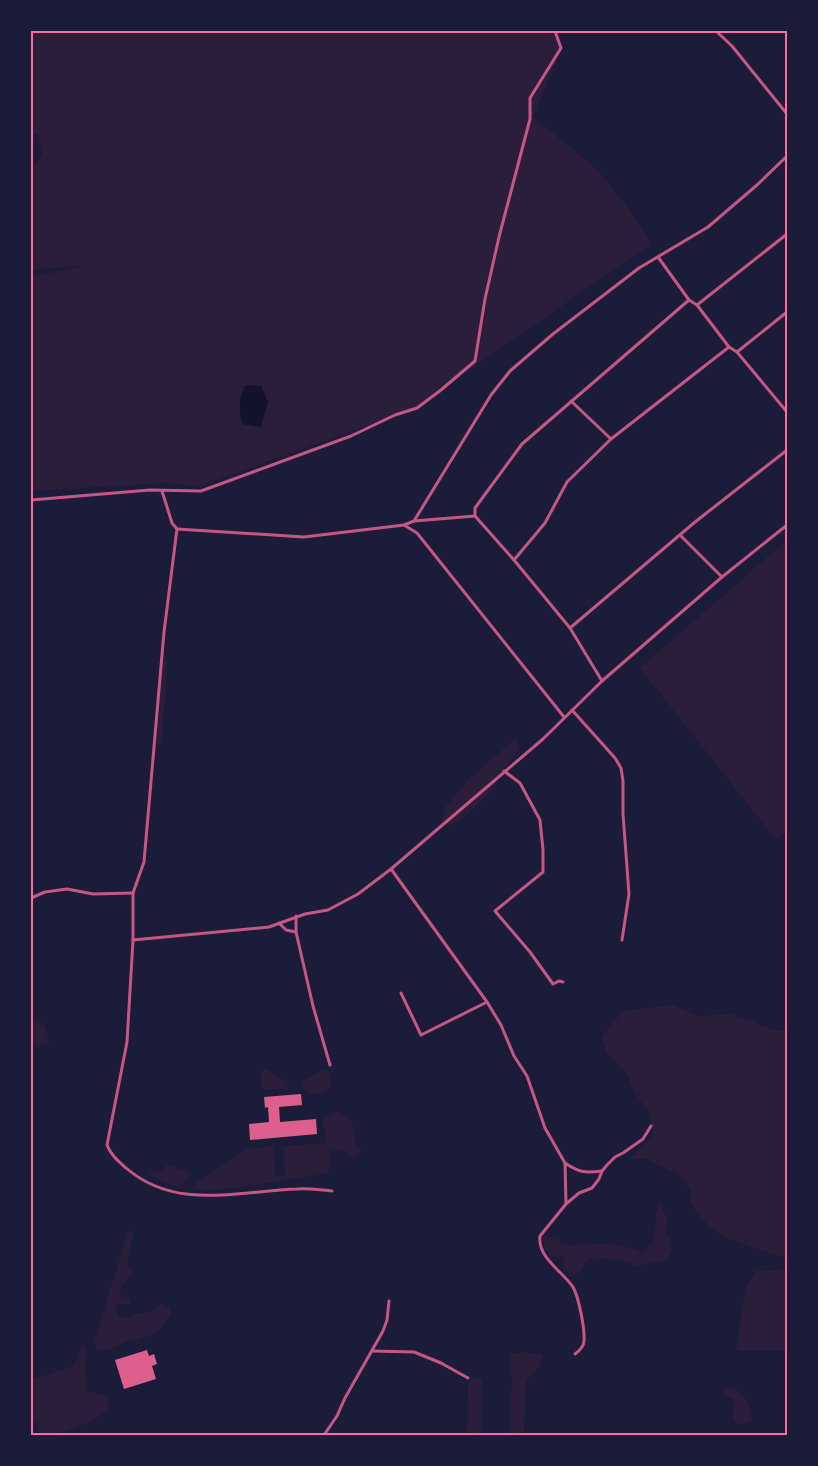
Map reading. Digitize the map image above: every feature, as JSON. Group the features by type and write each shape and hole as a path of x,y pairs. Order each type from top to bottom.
{"street":[{"path":"31,500 150,490 201,491 351,436 395,415 417,408 476,361 485,300 495,255 530,119 530,98 561,48 555,31"},
{"path":"716,31 732,46 787,114"},
{"path":"414,521 491,395 510,371 553,334 640,268 708,227 787,156"},
{"path":"696,305 787,234"},
{"path":"658,257 689,300 696,305 728,346 737,352 787,412"},
{"path":"602,681 570,628 475,516 475,508 522,444 689,300"},
{"path":"737,352 787,312"},
{"path":"514,560 545,523 567,482 612,439 728,346"},
{"path":"571,401 612,439"},
{"path":"570,628 696,522 787,450"},
{"path":"162,491 172,523 177,528 304,537 404,525 414,521 475,516"},
{"path":"404,525 417,533 564,717"},
{"path":"133,940 251,930 269,927 296,916 328,910 338,906 391,868 543,739 602,681 787,525"},
{"path":"177,528 164,632 144,862 134,893 127,1042 107,1145 112,1156 142,1181 170,1192 205,1196 299,1189 332,1190"},
{"path":"681,536 722,578"},
{"path":"572,710 615,758 621,768 629,894 622,940"},
{"path":"504,771 520,783 540,820 543,872 495,911 530,952 553,984 559,981 563,982"},
{"path":"391,868 487,1002 501,1025 514,1056 527,1076 545,1128 566,1163 577,1171 588,1173 602,1171"},
{"path":"31,898 46,892 67,889 92,894 134,893"},
{"path":"296,916 296,932 312,1006 330,1065"},
{"path":"279,924 286,930 296,932"},
{"path":"401,993 422,1035 487,1002"},
{"path":"575,1354 580,1350 584,1341 576,1296 564,1276 545,1255 539,1242 540,1236 566,1204 579,1193 592,1188 600,1179 602,1171 615,1157 624,1153 643,1139 651,1126"},
{"path":"566,1163 566,1204"},
{"path":"324,1435 337,1416 345,1398 383,1332 389,1301"},
{"path":"372,1351 414,1352 441,1362 468,1378"}],"shaded area":[{"path":"31,31 556,31 561,50 533,117 597,169 625,204 652,244 416,406 404,412 200,486 166,483 31,491 31,277 88,265 31,270 31,171 42,154 38,133 31,137"},
{"path":"246,385 261,386 268,402 261,427 242,424 240,404"},
{"path":"787,540 787,830 776,840 640,668"},
{"path":"166,659 162,742 160,743 157,742 163,660"},
{"path":"515,739 521,747 499,775 495,786 484,799 462,819 451,825 440,825 446,806 469,779"},
{"path":"672,1005 699,1016 729,1014 753,1021 764,1027 787,1032 787,1257 769,1253 724,1237 709,1227 691,1204 691,1191 679,1175 646,1159 629,1159 654,1135 649,1112 635,1094 627,1075 606,1051 601,1037 623,1011"},
{"path":"40,1020 45,1027 50,1043 36,1047 31,1030 31,1022"},
{"path":"262,1070 267,1070 290,1084 286,1089 266,1090 262,1088 260,1075"},
{"path":"322,1070 329,1072 331,1087 324,1092 309,1094 304,1088 302,1081"},
{"path":"337,1111 348,1116 353,1125 355,1142 361,1149 360,1155 354,1159 344,1150 331,1151 329,1172 319,1175 236,1188 189,1191 197,1182 247,1149 273,1146 276,1176 285,1175 283,1146 325,1143 326,1135 322,1121 330,1113"},
{"path":"167,1165 184,1170 192,1175 186,1178 182,1187 170,1185 146,1173 161,1171"},
{"path":"659,1204 668,1218 665,1233 672,1245 669,1256 660,1262 652,1262 636,1267 619,1261 587,1259 579,1273 572,1277 563,1267 564,1258 551,1257 545,1248 543,1237 545,1235 556,1239 563,1245 624,1246 642,1253 652,1241"},
{"path":"132,1230 133,1238 127,1263 128,1269 133,1271 132,1277 123,1284 120,1295 128,1298 131,1304 118,1304 116,1306 118,1316 128,1318 135,1314 153,1311 161,1303 170,1308 171,1315 158,1332 98,1351 94,1342 127,1235"},
{"path":"787,1269 787,1351 736,1351 745,1290 756,1270"},
{"path":"81,1346 87,1348 85,1372 88,1391 109,1397 108,1411 76,1428 41,1435 37,1422 31,1424 31,1380 74,1366"},
{"path":"523,1352 542,1354 540,1365 526,1381 524,1433 526,1435 510,1435 513,1380 510,1375 510,1354"},
{"path":"472,1378 480,1378 482,1381 481,1435 467,1435 468,1383"},
{"path":"732,1386 744,1396 750,1408 752,1420 744,1424 736,1423 733,1419 734,1399 724,1396 722,1393 727,1387"}],"building":[{"path":"301,1094 302,1105 279,1107 280,1122 316,1119 317,1134 250,1140 249,1124 269,1122 268,1107 265,1108 264,1097"},
{"path":"147,1350 149,1356 154,1354 157,1364 152,1366 156,1379 124,1389 115,1360"}]}
